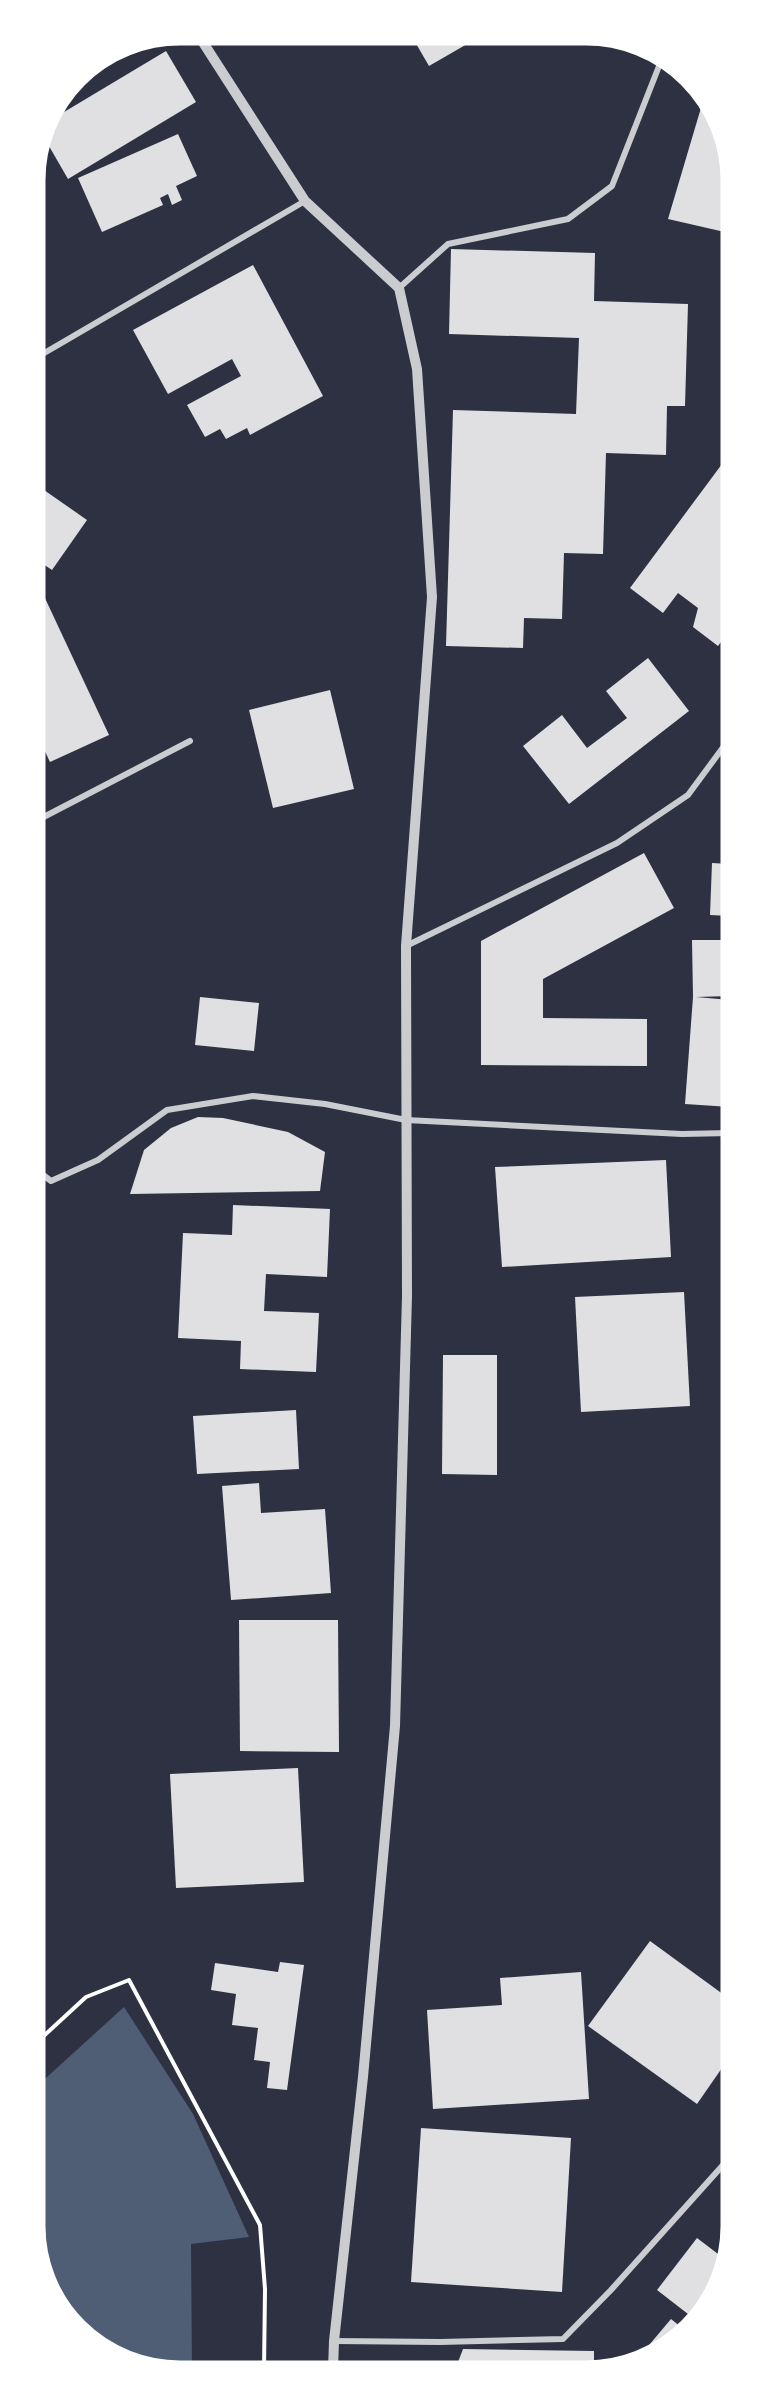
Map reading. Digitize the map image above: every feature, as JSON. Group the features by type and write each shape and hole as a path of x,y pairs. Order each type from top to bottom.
{"street":[{"path":"204,44 304,201 399,288 417,369 432,597 406,946 407,1296 395,1726 363,2077 333,2362"},
{"path":"399,288 448,244 568,219 612,186 659,65"},
{"path":"44,353 304,201"},
{"path":"44,817 190,741"},
{"path":"406,946 617,843 688,795 722,751"},
{"path":"44,1176 51,1181 98,1160 167,1110 253,1095 325,1104 406,1120 682,1134 722,1133"},
{"path":"334,2341 440,2342 563,2339 611,2290 721,2167"}],"path":[{"path":"44,2036 86,1997 129,1980 260,2225 265,2289 264,2362"}],"water":[{"path":"124,2007 193,2114 249,2237 191,2244 192,2362 153,2360 119,2349 83,2323 57,2287 46,2253 44,2236 44,2080"}],"building":[{"path":"416,44 467,44 429,66"},
{"path":"166,51 196,102 68,179 48,144 60,114"},
{"path":"701,108 711,127 719,153 722,179 722,231 668,219"},
{"path":"178,134 197,176 176,186 182,200 172,205 168,194 160,198 163,205 102,232 78,178"},
{"path":"451,249 595,253 594,301 688,304 685,406 667,406 666,455 606,453 603,554 564,553 562,619 524,618 523,648 446,646 453,410 576,414 579,338 449,334"},
{"path":"253,265 323,396 250,435 247,428 226,439 220,429 205,437 187,405 241,376 232,359 168,394 133,330"},
{"path":"722,464 722,641 718,646 693,627 698,608 678,593 663,613 630,588"},
{"path":"44,490 87,520 52,570 44,565"},
{"path":"44,596 109,735 50,762 44,749"},
{"path":"648,658 689,711 569,804 523,746 562,715 587,748 627,718 606,691"},
{"path":"330,690 354,789 273,808 249,710"},
{"path":"644,853 674,908 543,979 543,1018 647,1019 647,1066 481,1065 481,941"},
{"path":"712,863 722,864 722,916 710,915"},
{"path":"692,940 722,940 722,996 696,997 722,999 722,1106 685,1104 693,997"},
{"path":"200,997 259,1003 254,1051 195,1045"},
{"path":"198,1117 223,1118 288,1132 325,1152 320,1191 130,1194 144,1150 171,1128"},
{"path":"666,1160 671,1257 502,1267 495,1167"},
{"path":"233,1205 330,1209 327,1277 266,1274 264,1311 319,1313 316,1372 240,1369 241,1341 178,1338 183,1233 232,1235"},
{"path":"684,1292 690,1406 581,1412 575,1297"},
{"path":"443,1355 497,1355 497,1475 442,1474"},
{"path":"296,1410 299,1469 197,1474 193,1416"},
{"path":"259,1483 261,1513 325,1509 331,1593 231,1600 222,1486"},
{"path":"239,1620 338,1620 339,1752 240,1751"},
{"path":"298,1768 304,1882 176,1888 170,1774"},
{"path":"650,1941 721,1993 721,2069 697,2104 588,2026"},
{"path":"280,1962 304,1965 287,2090 267,2088 270,2062 254,2060 258,2028 232,2025 236,1994 211,1990 215,1963 278,1972"},
{"path":"581,1972 589,2099 433,2109 427,2010 502,2005 500,1978"},
{"path":"421,2128 571,2138 562,2292 411,2282"},
{"path":"697,2238 718,2254 708,2287 689,2315 657,2290"},
{"path":"671,2319 679,2325 675,2329 646,2349"},
{"path":"463,2349 594,2351 594,2362 458,2362"}]}
